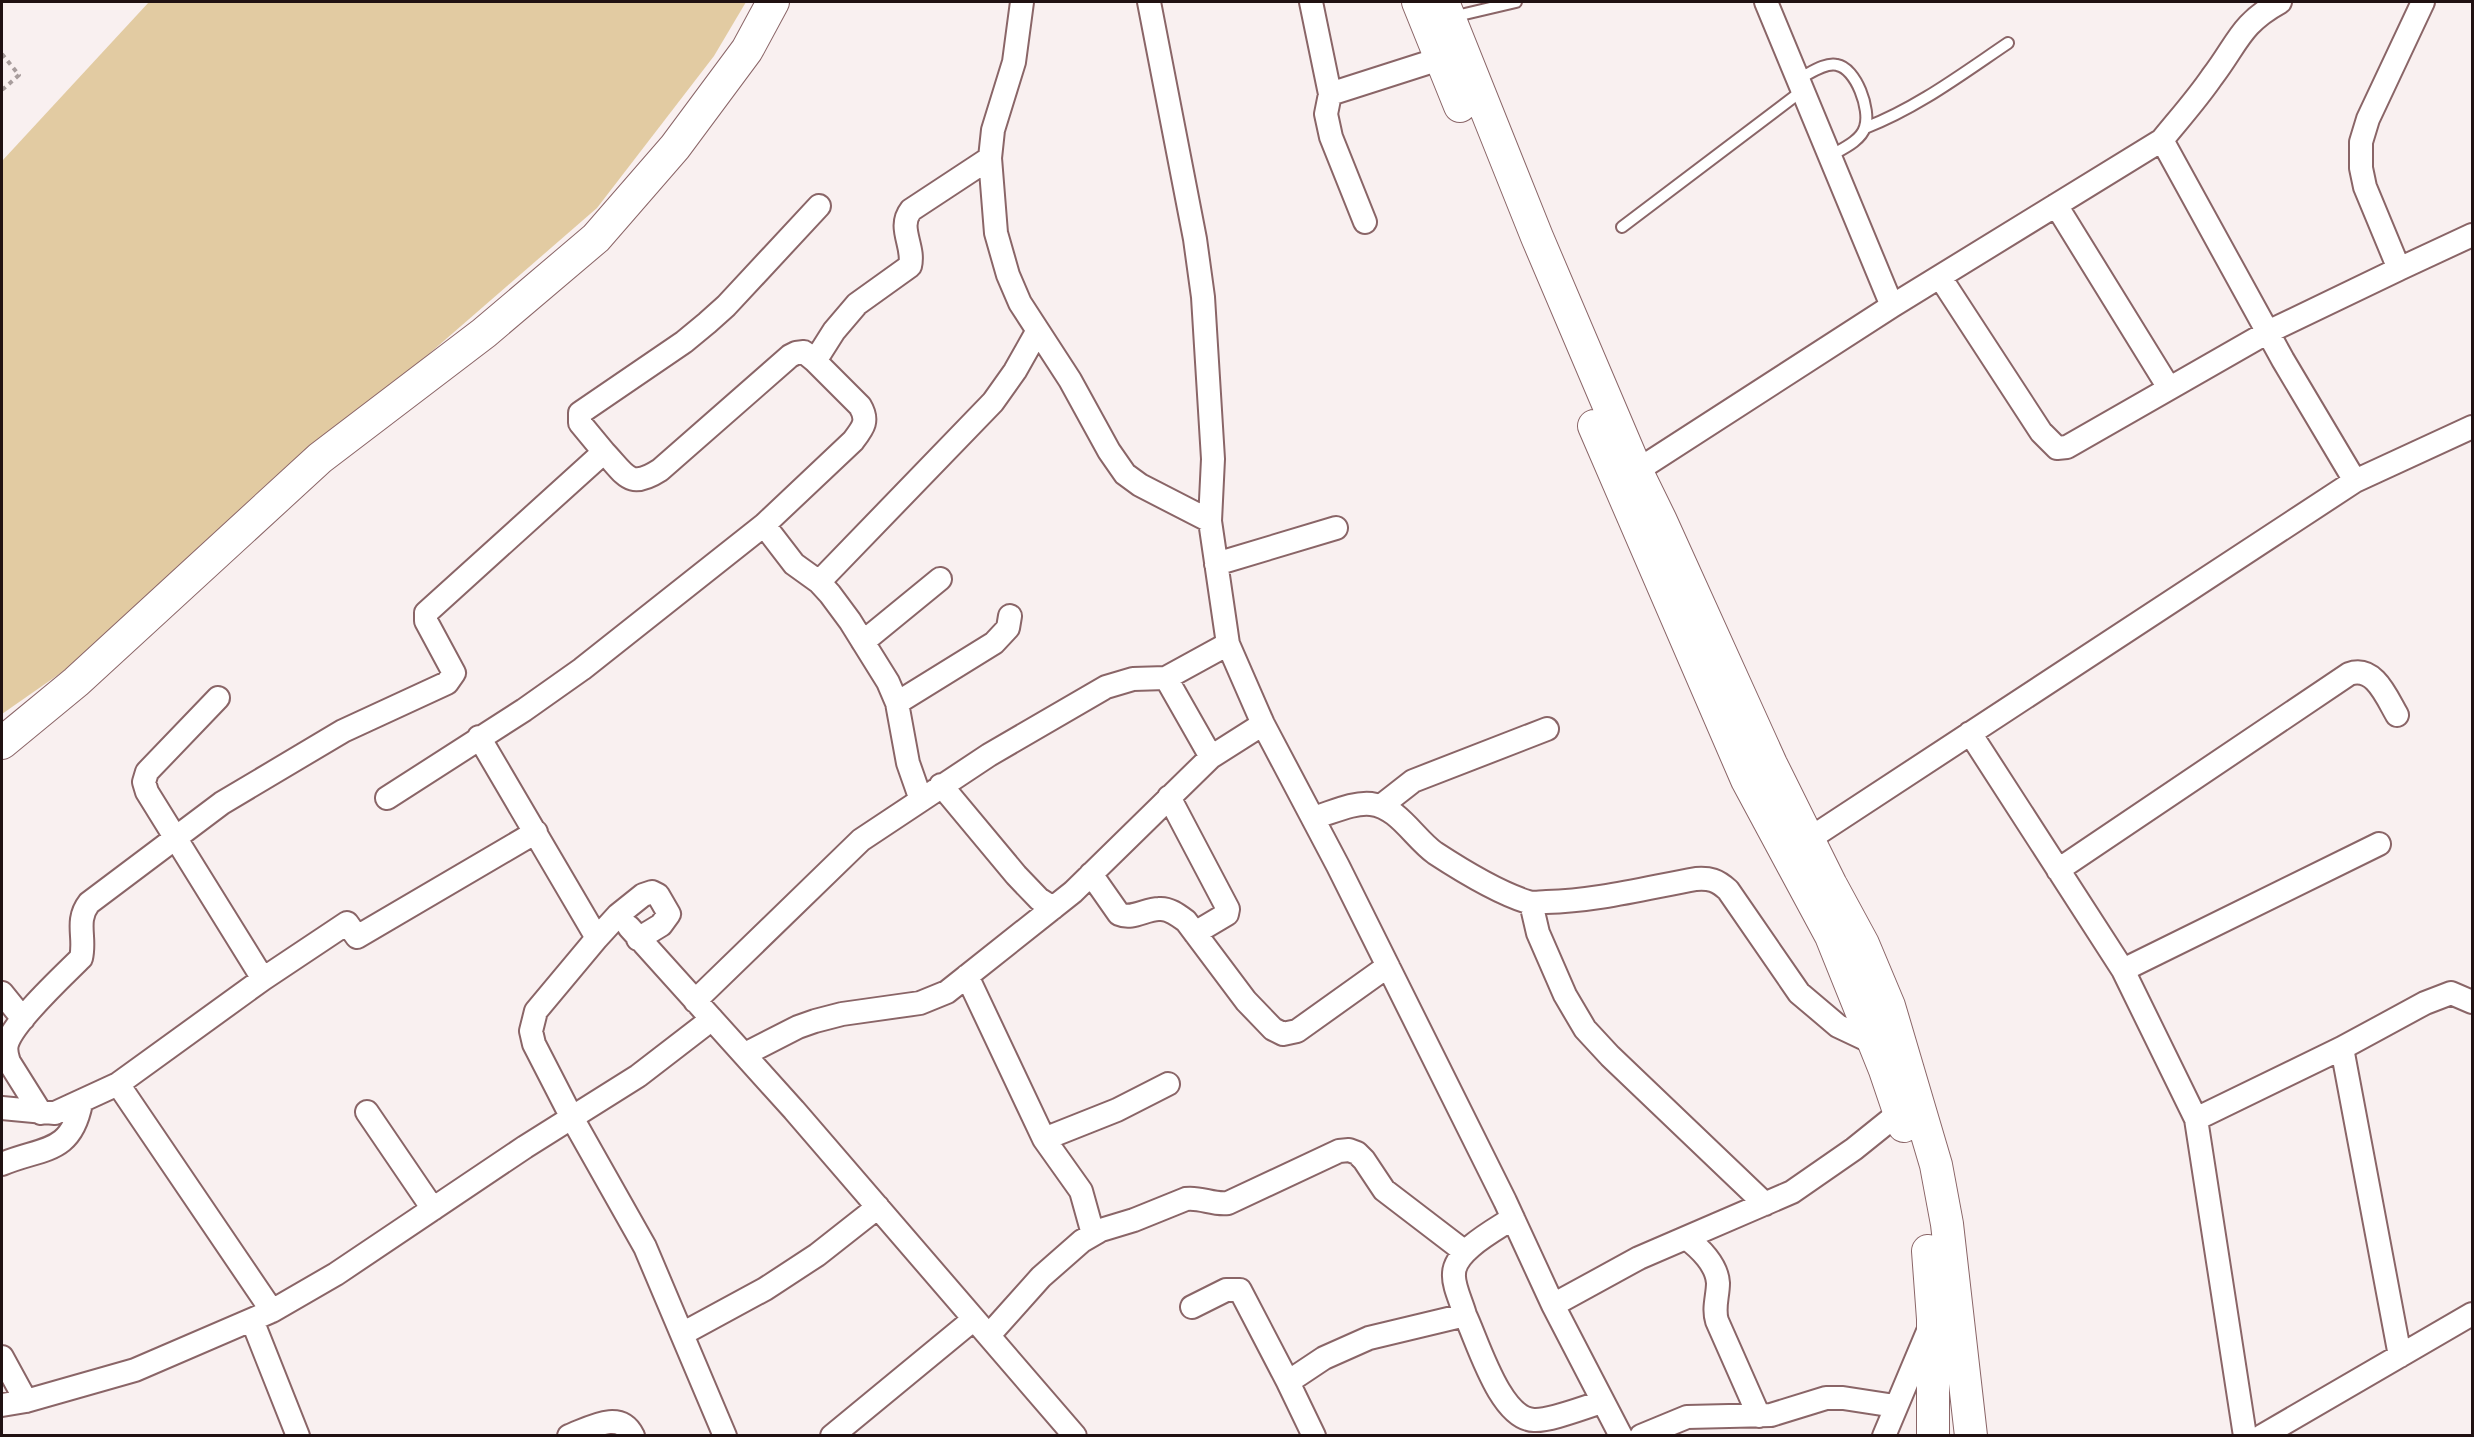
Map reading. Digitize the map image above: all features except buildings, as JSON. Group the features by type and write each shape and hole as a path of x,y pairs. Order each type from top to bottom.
{"street":[{"path":"2,743 85,674 320,458 484,333 596,238 675,147 747,50 773,2"},
{"path":"1022,2 1014,62 993,130 990,158 993,210 998,242 1016,294 1036,332 1070,380 1109,452 1125,474 1140,485 1210,521"},
{"path":"1149,2 1195,239 1203,297 1213,448 1210,521 1228,644 1263,724 1388,966 1513,1218 1553,1305 1621,1436"},
{"path":"1311,2 1329,94 1326,114 1331,137 1365,222"},
{"path":"1418,2 1451,55 1537,237 1627,478 1661,521 1698,634 1771,764 1798,847 1900,1112 1922,1198 1933,1288 1933,1428 1971,1435 1947,1224 1936,1165 1888,1006 1863,944 1831,885 1798,847"},
{"path":"1767,2 1892,306"},
{"path":"1627,478 1892,306 2162,140 2214,75 2240,33 2260,13 2280,2"},
{"path":"2398,269 2365,187 2361,168 2361,142 2368,119 2423,2"},
{"path":"1446,10 1451,55"},
{"path":"1329,94 1451,55"},
{"path":"2162,140 2268,332 2355,481"},
{"path":"815,361 834,331 856,304 910,266 912,250 904,229 907,215 911,210 990,158"},
{"path":"2056,205 2169,388"},
{"path":"387,798 478,737 524,710 582,669 764,525 863,429 866,421 860,406 804,352 796,352 790,356 668,463 649,477 639,481 629,478 580,423 580,413 684,342 713,317 819,206"},
{"path":"1940,277 2041,432 2057,448 2067,447 2268,332 2472,235"},
{"path":"819,582 993,402 1015,371 1036,332"},
{"path":"1798,847 2355,481 2472,427"},
{"path":"41,1113 6,1053 10,1037 23,1019 81,958 83,951 80,922 89,903 222,803 343,732 447,683 454,672 426,621 426,613 604,452"},
{"path":"764,525 794,564 819,582 844,613 863,642 897,703 908,763 921,800"},
{"path":"1216,564 1336,528"},
{"path":"863,642 940,579"},
{"path":"897,703 994,643 1008,628 1010,616"},
{"path":"695,1001 861,840 942,785 1106,687 1133,679 1166,678 1228,644"},
{"path":"2058,870 2349,674 2358,671 2367,672 2377,682 2397,714"},
{"path":"1166,678 1211,757"},
{"path":"218,698 147,772 144,782 147,792 174,838 263,979"},
{"path":"745,1054 815,1021 934,998 947,993 1053,908 1211,757 1263,724"},
{"path":"1381,806 1413,781 1547,729"},
{"path":"1970,733 2124,970 2196,1119 2245,1436"},
{"path":"478,737 597,938"},
{"path":"942,785 1016,875 1039,899 1053,908"},
{"path":"1169,797 1228,909 1227,914 1196,933"},
{"path":"1313,818 1353,806 1369,804 1381,806 1394,813 1437,854 1476,877 1531,903 1580,900 1696,879 1710,878 1718,881 1728,890 1799,993 1838,1026 1874,1042"},
{"path":"2,1108 56,1113 118,1084 263,979 347,923 357,937 536,832"},
{"path":"2124,970 2379,844"},
{"path":"1091,874 1119,914 1127,917 1160,909 1172,912 1186,921 1246,1001 1273,1029 1283,1034 1297,1031 1388,966"},
{"path":"638,939 661,925 669,914 658,895 652,892 644,895 618,915 597,938 536,1011 531,1031 534,1044 645,1247 725,1436"},
{"path":"1531,903 1538,933 1564,995 1585,1029 1610,1056 1765,1204"},
{"path":"618,915 745,1054 1075,1436"},
{"path":"967,976 1044,1139 1081,1191 1093,1234"},
{"path":"2,993 23,1019"},
{"path":"2196,1119 2342,1048 2425,1002 2451,993 2472,1002"},
{"path":"2,1405 26,1401 135,1370 262,1316 336,1274 572,1116 638,1077 712,1019"},
{"path":"2342,1048 2400,1356"},
{"path":"118,1084 262,1316 298,1436"},
{"path":"1044,1139 1117,1110 1168,1084"},
{"path":"2,1164 47,1150 62,1141 78,1122 81,1103"},
{"path":"367,1112 433,1209"},
{"path":"1553,1305 1639,1258 1792,1192 1854,1149 1900,1112"},
{"path":"832,1436 982,1326 1082,1240 1186,1199 1194,1198 1215,1204 1228,1203 1339,1150 1349,1150 1364,1160 1384,1190 1465,1252"},
{"path":"682,1334 765,1289 817,1255 878,1207"},
{"path":"1513,1218 1465,1252 1459,1259 1454,1275 1466,1315 1501,1396 1512,1410 1524,1419 1537,1420 1602,1402"},
{"path":"1686,1238 1697,1246 1716,1273 1718,1282 1715,1312 1717,1321 1760,1416"},
{"path":"1192,1307 1227,1290 1239,1290 1314,1436"},
{"path":"2262,1436 2472,1314"},
{"path":"1288,1382 1324,1358 1360,1342 1466,1315"},
{"path":"1884,1436 1934,1319"},
{"path":"2,1357 26,1401"},
{"path":"1641,1436 1687,1417 1771,1415 1827,1398 1843,1398 1895,1406"},
{"path":"568,1436 614,1420 623,1423 633,1436"}],"lane":[{"path":"1446,10 1516,2"},
{"path":"1865,128 1915,105 2008,43"},
{"path":"1622,226 1821,68 1835,64 1847,69 1857,82 1866,115 1865,128 1860,136 1830,156"}],"path":[{"path":"2,54 19,75 2,90"}],"shaded area":[{"path":"149,2 746,2 714,56 597,208 65,670 2,714 2,161"}]}
